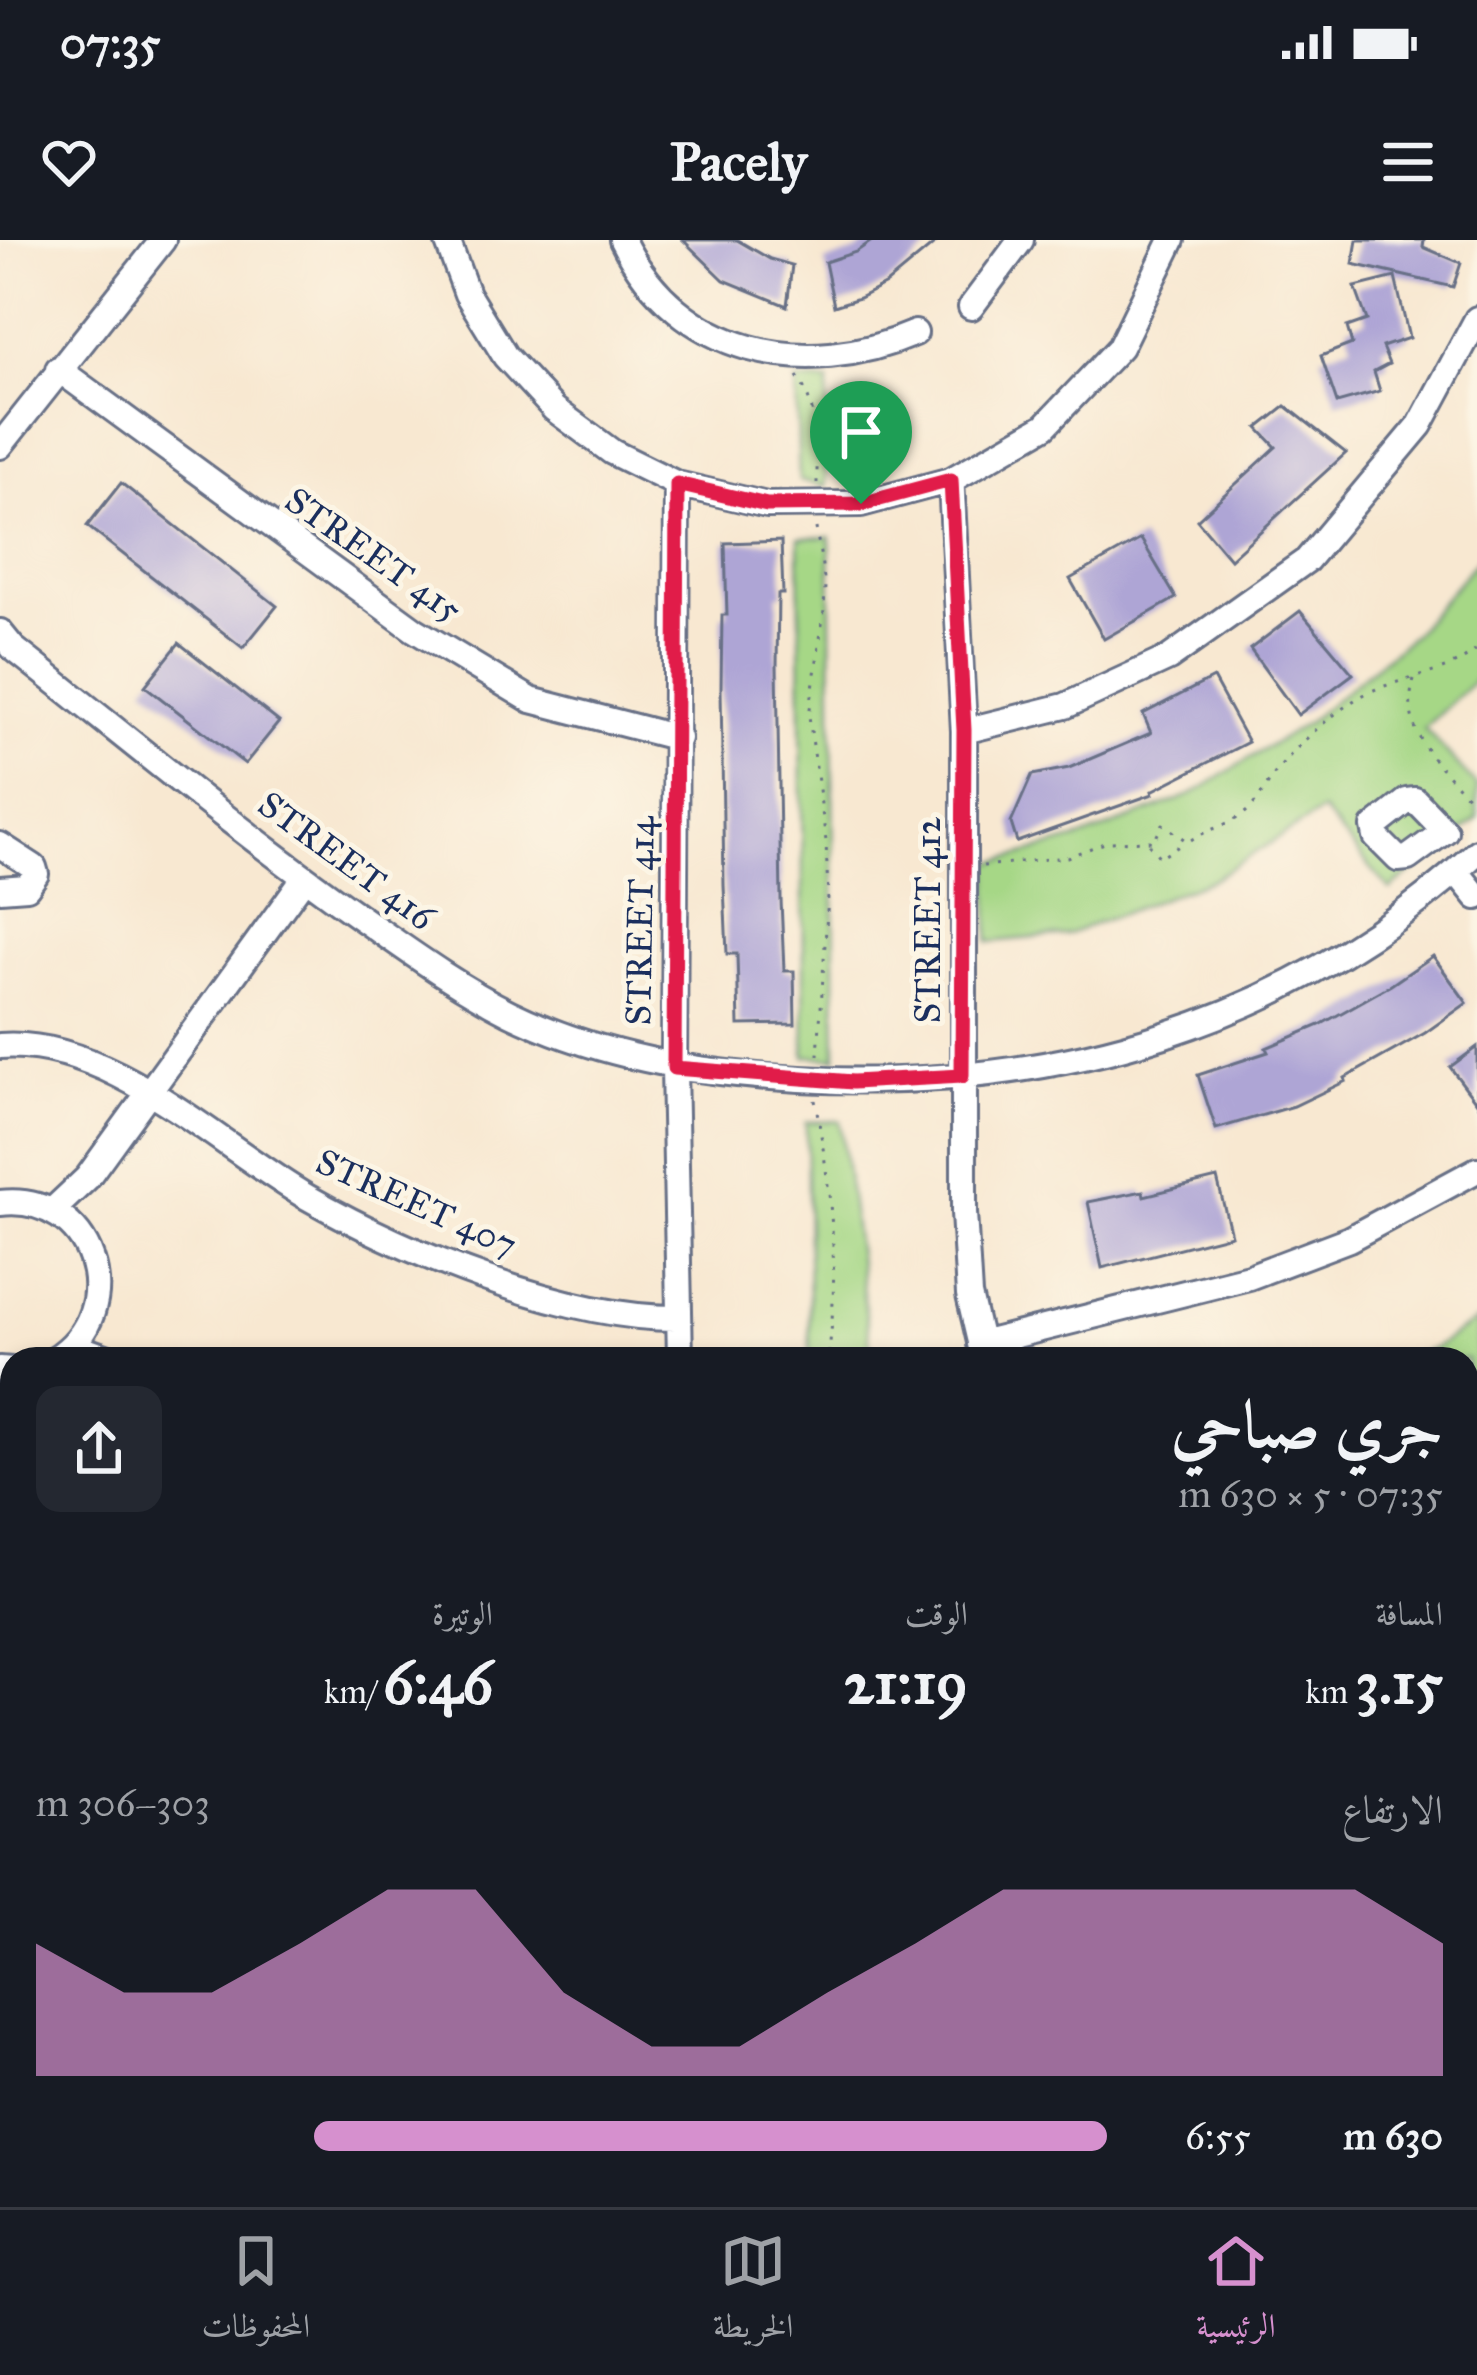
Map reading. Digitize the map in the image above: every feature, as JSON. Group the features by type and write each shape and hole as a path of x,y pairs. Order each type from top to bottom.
{"street":[{"path":"0,446 163,240"},
{"path":"447,240 467,294 505,356 554,409 612,452 677,484 816,516 951,480 1045,426 1120,347 1172,240"},
{"path":"622,240 651,285 677,310 740,346 782,356 847,356 915,333"},
{"path":"971,307 1021,240"},
{"path":"964,730 1065,706 1169,658 1306,560 1420,425 1477,319"},
{"name":"STREET 415","path":"58,369 415,630 531,700 678,738"},
{"name":"STREET 412","path":"951,480 964,730 965,1249 981,1347"},
{"name":"STREET 414","path":"677,484 674,1068 679,1347"},
{"name":"STREET 416","path":"4,642 304,878 404,948 510,1013 674,1068 815,1091 1059,1065 1163,1038 1209,1020 1360,942 1468,861"},
{"path":"1445,831 1468,861 1477,897"},
{"path":"0,845 34,867 36,874 26,887 0,890"},
{"path":"52,1211 86,1178 304,878"},
{"name":"STREET 407","path":"0,1046 77,1054 149,1093 310,1198 442,1261 597,1310 678,1318"},
{"path":"996,1347 1249,1277 1349,1239 1477,1170"},
{"path":"80,1236 86,1178"},
{"path":"0,1203 23,1202 52,1211 80,1236 95,1271 94,1308 105,1347"},
{"path":"69,1347 94,1308"}],"path":[{"path":"782,356 808,394 816,422 816,516 825,585 809,716 826,841 828,919 815,1091 836,1254 830,1347"},
{"path":"1148,843 1160,858 1217,824 1240,818 1295,747 1351,702 1455,665 1477,649"},
{"path":"1414,677 1408,714 1414,731 1477,807"},
{"path":"964,869 1067,857 1107,842 1154,842 1163,824 1184,842"}],"green space":[{"path":"796,381 828,382 826,486 799,480"},
{"path":"830,537 836,1058 805,1056 799,538"},
{"path":"1477,560 1477,678 1424,728 1477,786 1477,819 1390,890 1322,811 1213,879 1066,935 989,942 989,864 1082,838 1191,795 1308,722 1413,635"},
{"path":"840,1121 870,1347 810,1347 806,1122"},
{"path":"1477,1320 1477,1347 1436,1347"}],"building":[{"path":"683,240 737,240 770,259 792,265 787,306 724,280"},
{"path":"873,240 939,240 886,284 834,306 825,262 856,252"},
{"path":"1357,240 1424,240 1423,247 1461,263 1453,287 1353,264"},
{"path":"1395,277 1409,338 1382,347 1389,364 1374,372 1380,391 1337,403 1321,356 1352,344 1347,327 1367,320 1355,287"},
{"path":"1286,406 1346,453 1230,559 1197,520 1276,447 1258,428"},
{"path":"121,483 277,606 243,648 87,526"},
{"path":"1141,539 1176,598 1104,639 1070,579"},
{"path":"781,541 783,594 778,594 777,666 781,900 784,971 794,971 795,1024 739,1025 737,954 727,954 724,885 725,543"},
{"path":"1300,611 1353,674 1298,715 1250,649"},
{"path":"179,643 279,722 245,764 145,686"},
{"path":"1213,678 1248,742 1153,794 1017,842 1011,823 1032,775 1069,768 1151,733 1143,714"},
{"path":"1433,956 1467,1003 1346,1081 1294,1106 1216,1129 1198,1075 1268,1052 1266,1048 1320,1025"},
{"path":"1477,1047 1477,1103 1450,1067"},
{"path":"1217,1178 1231,1235 1102,1268 1088,1202 1143,1191 1144,1196"}],"route":[{"path":"951,480 964,730 962,1076 853,1082 674,1068 677,484 767,505 861,504 951,480"}]}
